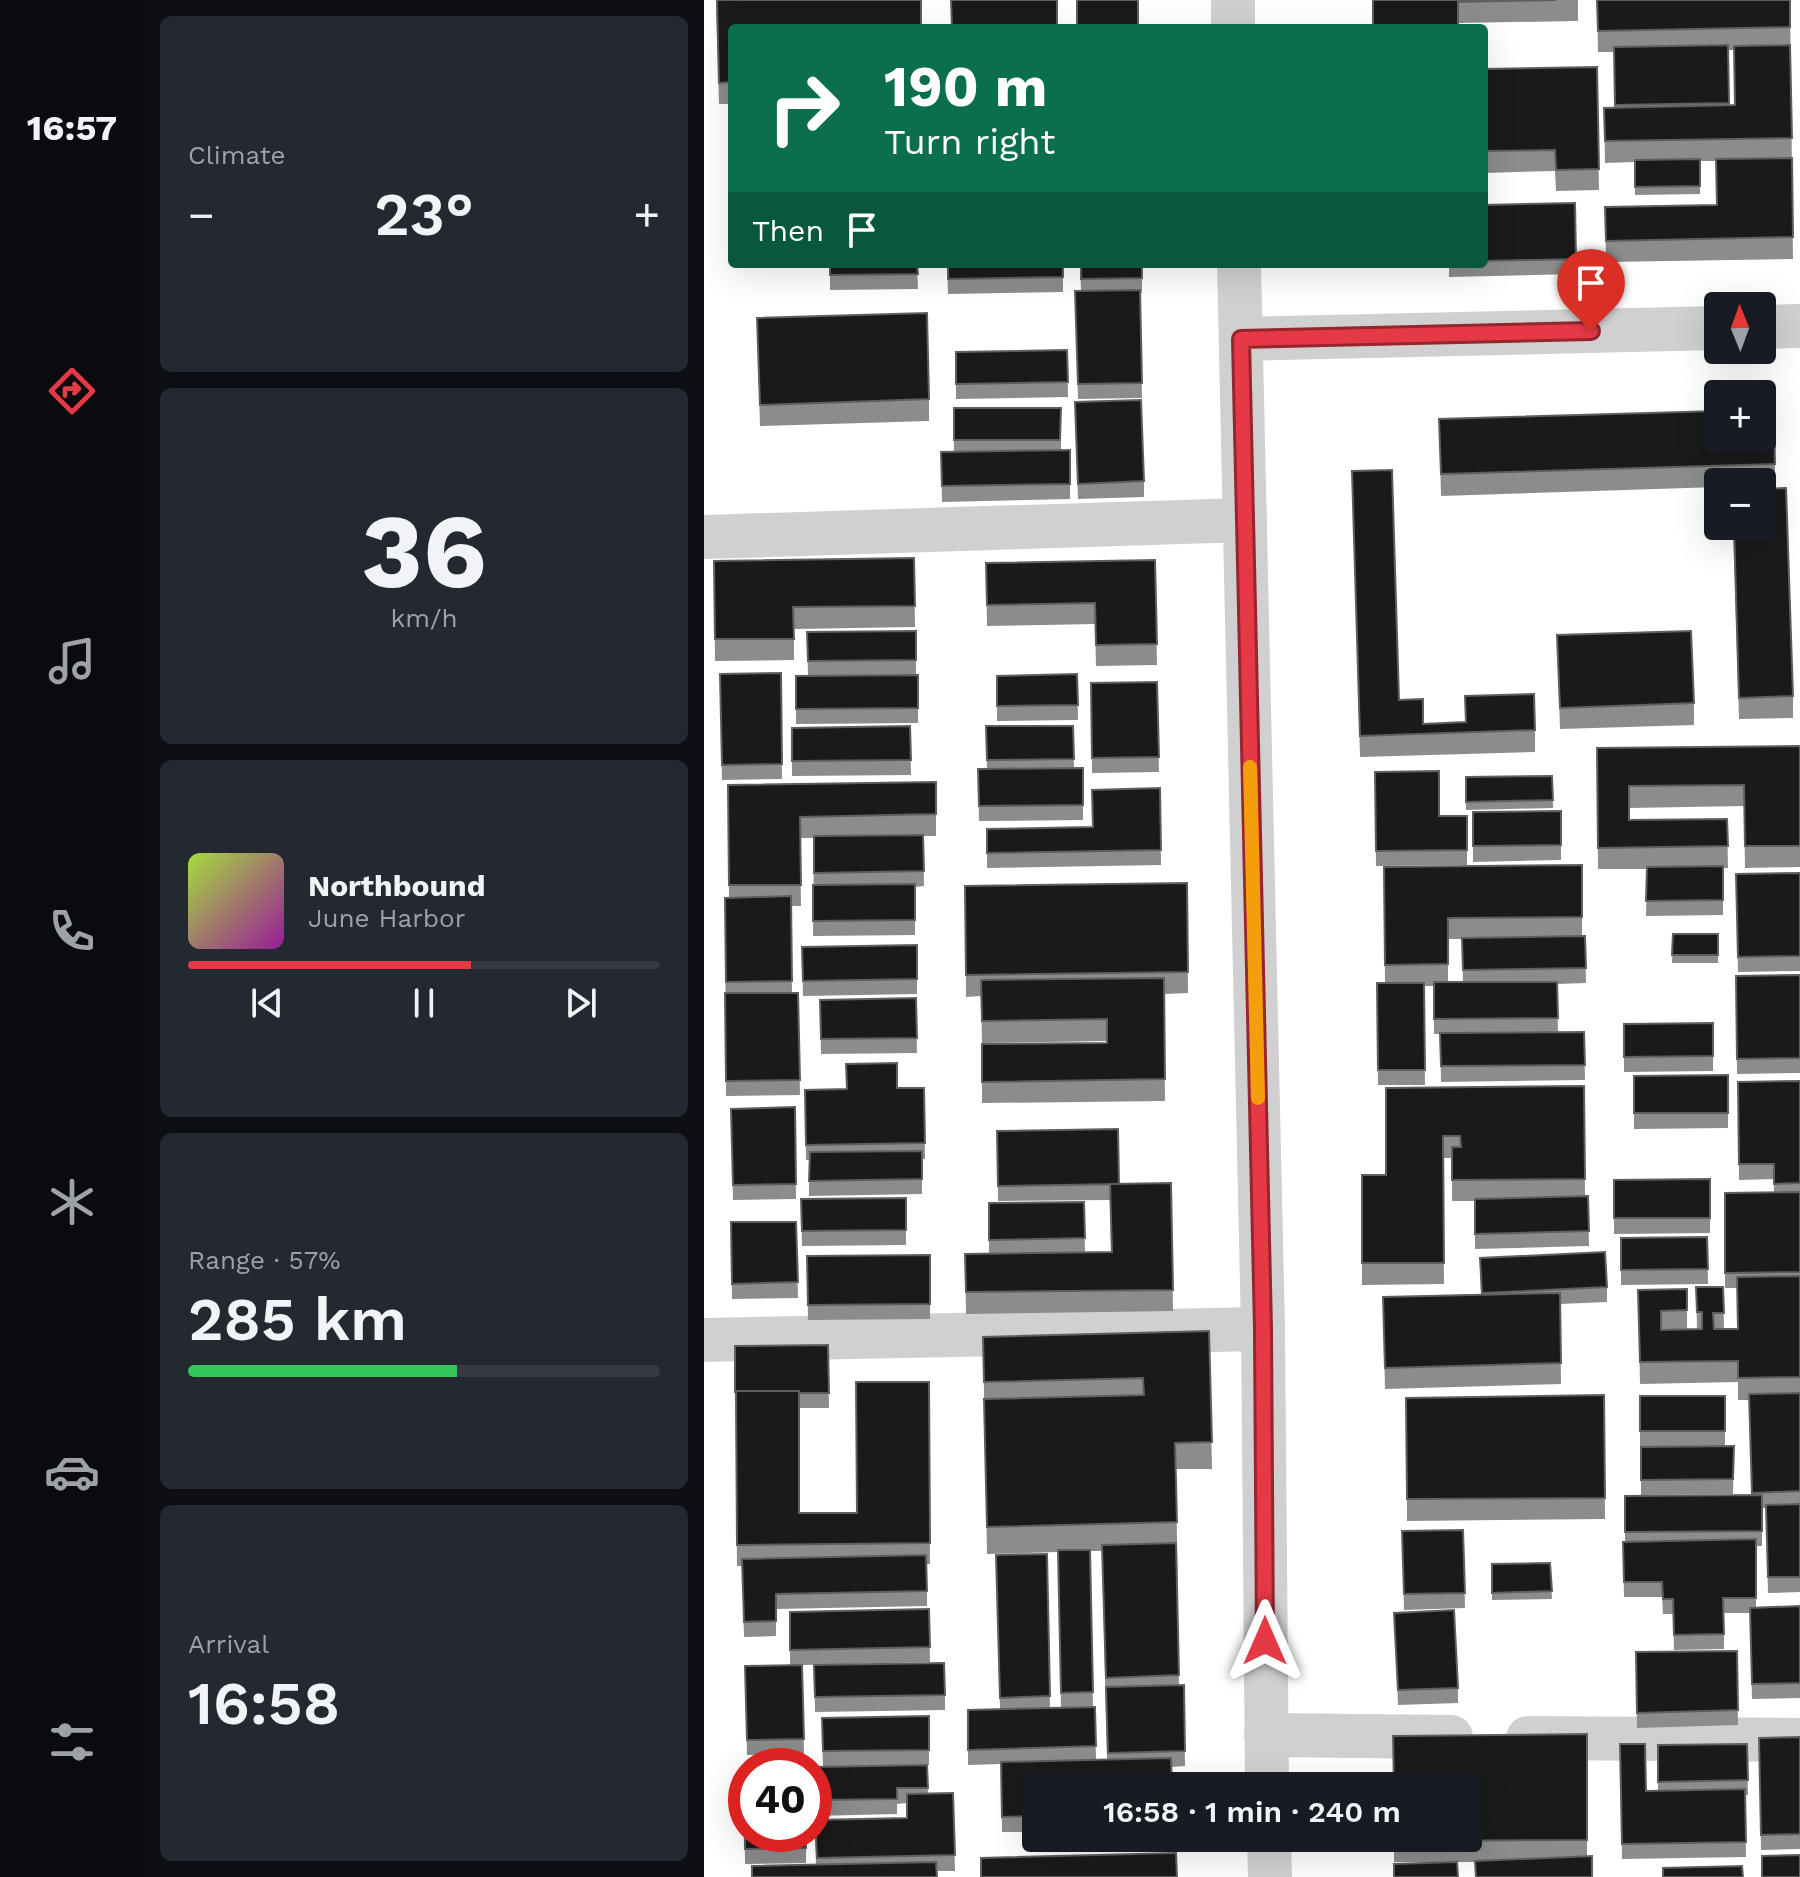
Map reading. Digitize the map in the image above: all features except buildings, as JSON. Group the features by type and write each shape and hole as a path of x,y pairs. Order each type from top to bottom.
{"street":[{"path":"1233,0 1233,24"},
{"path":"1239,268 1263,1329 1267,1772"},
{"path":"1776,327 1800,326"},
{"path":"1241,339 1704,328"},
{"path":"704,537 1245,520"},
{"path":"704,1340 1263,1329"},
{"path":"1266,1735 1800,1740"},
{"path":"1269,1852 1270,1877"}],"slow traffic":[{"path":"1250,767 1258,1098"}],"route":[{"path":"1265,1641 1263,1329 1241,339 1591,331"}]}
